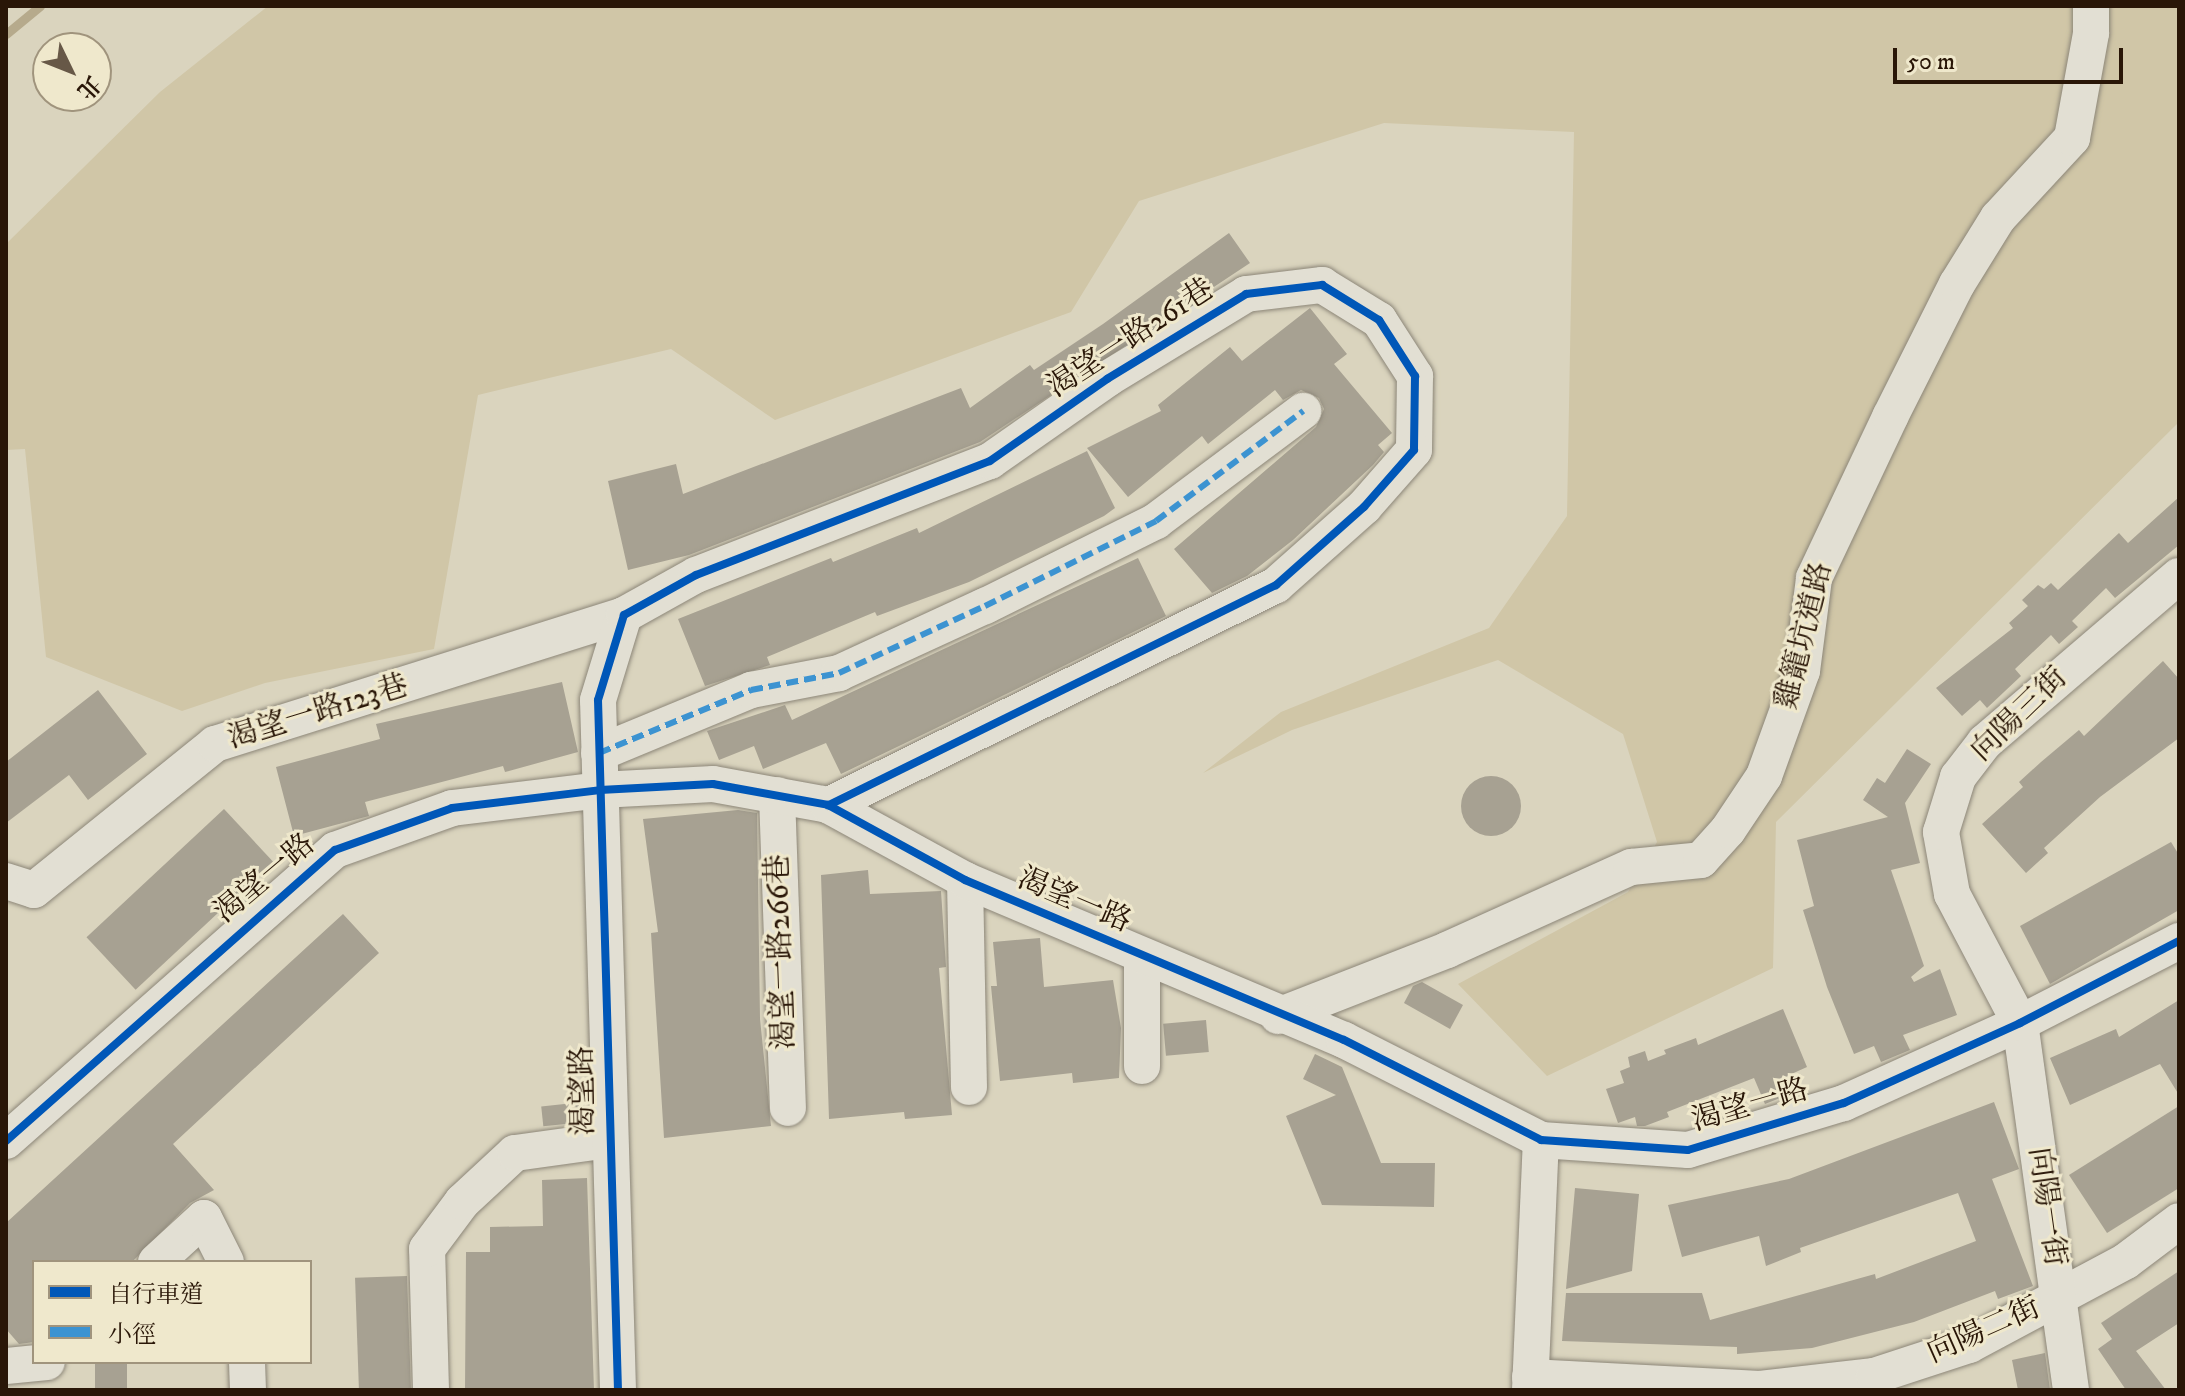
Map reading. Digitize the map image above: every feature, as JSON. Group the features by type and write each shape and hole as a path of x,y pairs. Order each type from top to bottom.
{"street":[{"name":"雞籠坑道路","path":"1278,1016 1447,950 1631,867 1701,860 1728,830 1764,776 1802,671 1814,578 1890,417 1957,284 1998,218 2072,138 2091,33 2091,6"},
{"name":"渴望一路261巷","path":"624,615 696,575 990,461 1107,379 1246,294 1322,285 1379,320 1415,376 1414,450 1364,507 1276,585 828,805"},
{"path":"599,753 751,690 839,673 985,606 1156,521 1303,411"},
{"name":"向陽三街","path":"2020,1023 1952,894 1941,832 1958,777 1985,742 2179,576"},
{"path":"600,790 598,700 624,615"},
{"name":"渴望一路123巷","path":"6,881 34,890 215,744 624,615"},
{"name":"渴望一路","path":"6,1141 335,850 452,808 600,790 713,784 828,805 965,880 1278,1016 1344,1040 1541,1140 1688,1150 1844,1103 2020,1023 2179,941"},
{"name":"渴望路","path":"600,790 618,1390"},
{"name":"渴望一路266巷","path":"777,795 788,1108"},
{"path":"965,880 969,1087"},
{"path":"1142,957 1142,1066"},
{"name":"向陽一街","path":"2020,1023 2071,1390"},
{"path":"431,1390 427,1249 462,1202 515,1153 609,1140"},
{"path":"1530,1384 1541,1140"},
{"path":"158,1260 204,1218 225,1260"},
{"name":"向陽二街","path":"1530,1384 1760,1389 1874,1376 1969,1345 2126,1261 2179,1221"},
{"path":"6,1366 32,1363"},
{"path":"46,1364 48,1390"},
{"path":"247,1364 248,1390"}],"shaded area":[{"path":"268,6 2179,6 2179,422 1776,822 1773,968 1547,1076 1458,984 1628,892 1657,842 1623,734 1498,660 1292,730 1203,773 1281,712 1489,628 1567,516 1574,132 1384,123 1139,201 1071,312 775,420 671,349 478,395 434,649 265,683 182,711 46,657 25,449 6,450 6,244 160,92"}],"building":[{"path":"1229,233 1250,263 980,442 689,555 628,570 608,481 676,464 683,494 961,388 970,408 1030,365 1034,370 1103,324"},
{"path":"1310,308 1347,354 1334,364 1392,433 1378,445 1384,452 1373,465 1293,540 1247,576 1212,593 1174,549 1316,427 1324,409 1319,398 1301,390 1283,400 1275,390 1208,444 1202,436 1128,497 1087,448 1161,411 1158,405 1230,347 1242,361"},
{"path":"1087,451 1115,508 1104,516 969,582 877,616 875,612 767,657 770,665 705,686 678,619 831,558 833,562 917,528 919,533"},
{"path":"2179,497 2179,545 2115,598 2106,588 2072,621 2078,627 2059,644 2051,635 2015,669 2021,676 1987,708 1980,700 1962,716 1936,688 2013,628 2009,623 2028,606 2022,600 2038,585 2044,589 2051,583 2058,590 2119,533 2128,543"},
{"path":"1138,558 1166,616 841,774 826,743 763,769 754,746 719,760 707,731 785,705 792,720"},
{"path":"2163,661 2179,679 2179,738 2100,797 2044,848 2048,853 2026,873 1982,824 2023,787 2019,782 2041,762 2079,730 2084,736"},
{"path":"562,682 578,752 505,772 503,766 365,802 369,816 294,836 276,767 380,739 376,724"},
{"path":"98,690 147,754 88,800 69,775 6,823 6,762"},
{"path":"1907,749 1931,764 1905,803 1920,863 1891,870 1924,966 1911,977 1914,982 1940,969 1957,1015 1903,1035 1910,1050 1881,1062 1874,1046 1854,1054 1827,987 1803,910 1814,906 1797,840 1888,817 1863,800 1877,778 1885,783"},
{"path":"1491,776 1503,778 1512,785 1519,794 1519,818 1512,827 1503,834 1491,836 1479,834 1470,827 1463,818 1461,806 1463,794 1470,785 1479,778"},
{"path":"224,809 273,862 136,990 87,937"},
{"path":"738,810 757,813 760,1019 771,1126 664,1138 651,933 658,932 643,819"},
{"path":"2171,842 2179,855 2179,910 2050,984 2020,926"},
{"path":"868,870 870,894 941,891 946,967 939,968 952,1115 905,1119 904,1112 829,1119 821,875"},
{"path":"343,914 379,953 173,1144 214,1190 190,1203 134,1260 32,1260 32,1342 19,1344 6,1329 6,1223"},
{"path":"1040,938 1044,987 1113,980 1121,1028 1119,1078 1073,1083 1072,1073 1000,1081 991,986 997,986 993,942"},
{"path":"1422,982 1463,1005 1450,1029 1404,1003 1413,986"},
{"path":"2179,1000 2179,1095 2160,1064 2070,1105 2050,1058 2116,1029 2119,1037"},
{"path":"1783,1009 1807,1067 1787,1076 1793,1093 1765,1104 1754,1078 1667,1112 1669,1117 1645,1126 1637,1126 1635,1117 1618,1123 1606,1089 1624,1083 1620,1071 1630,1067 1628,1057 1645,1051 1648,1061 1666,1054 1664,1050 1696,1038 1698,1045"},
{"path":"1206,1020 1209,1052 1166,1056 1163,1024"},
{"path":"1315,1054 1342,1067 1381,1163 1435,1163 1434,1207 1322,1205 1286,1116 1336,1095 1303,1079"},
{"path":"583,1102 585,1122 543,1126 541,1106"},
{"path":"1994,1102 2019,1169 1992,1179 2033,1286 1998,1299 1995,1291 1914,1322 1812,1348 1737,1354 1737,1347 1562,1341 1566,1293 1702,1293 1710,1320 1875,1274 1876,1279 1976,1241 1958,1193 1800,1248 1801,1252 1766,1266 1759,1236 1682,1257 1668,1205 1789,1179"},
{"path":"2179,1106 2179,1188 2107,1233 2069,1175"},
{"path":"587,1178 594,1390 465,1390 466,1252 490,1252 490,1227 543,1226 542,1180"},
{"path":"1575,1188 1639,1194 1632,1271 1566,1289"},
{"path":"2179,1271 2179,1323 2136,1351 2166,1390 2126,1390 2098,1349 2112,1339 2101,1323"},
{"path":"407,1276 411,1390 359,1390 355,1278"},
{"path":"2045,1353 2050,1390 2018,1390 2012,1360"},
{"path":"95,1364 127,1364 127,1390 95,1390"}],"waterway":[{"path":"6,34 40,6"}],"marked path":[{"path":"599,753 751,690 839,673 985,606 1156,521 1303,411"}],"cycle path":[{"path":"618,1390 598,700 624,615 696,575 990,461 1107,379 1246,294 1322,285 1379,320 1415,376 1414,450 1364,507 1276,585 828,805"},
{"path":"6,1141 335,850 452,808 600,790 713,784 828,805 965,880 1344,1040 1541,1140 1688,1150 1844,1103 2020,1023 2179,941"}]}
